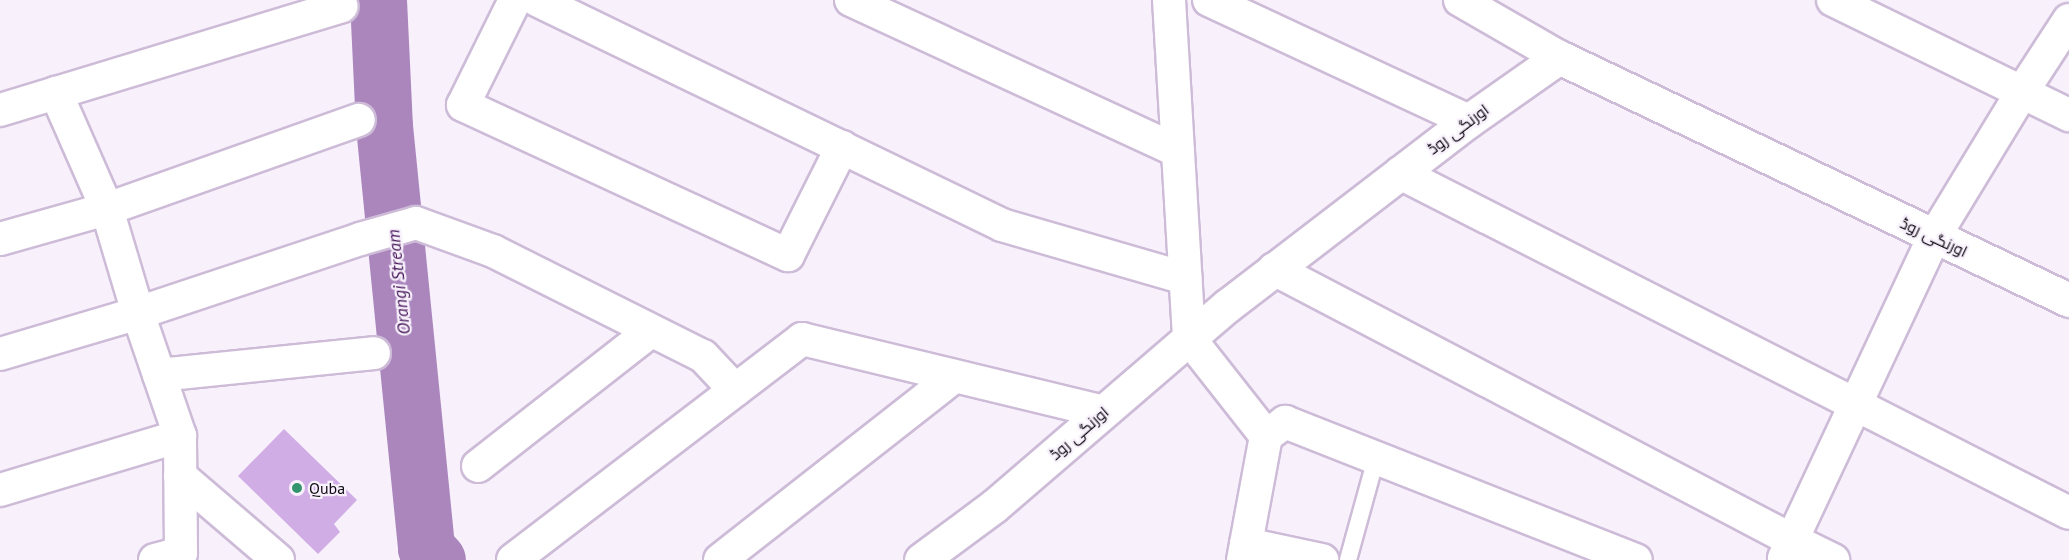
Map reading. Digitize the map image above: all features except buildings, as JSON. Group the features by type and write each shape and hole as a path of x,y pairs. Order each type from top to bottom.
{"street":[{"path":"515,0 463,105 788,255 842,147"},
{"path":"537,0 1002,225 1185,278"},
{"path":"852,0 1178,151"},
{"path":"1169,0 1189,338 1266,436"},
{"path":"1209,0 1468,121"},
{"path":"1460,0 1559,57"},
{"path":"1833,0 2069,115"},
{"path":"0,110 342,6"},
{"path":"1788,550 1934,237 2022,92 2069,20"},
{"name":"اورنگی روڈ","path":"921,560 994,506 1189,338 1274,269 1468,121 1559,57 2069,300"},
{"path":"56,93 107,208 138,313 180,436 180,553 155,560"},
{"path":"0,239 107,208 359,120"},
{"path":"1400,173 2069,513"},
{"path":"0,354 138,313 360,239 416,224 494,251 703,356 735,390"},
{"path":"1274,269 1788,550 1833,560"},
{"path":"478,466 651,331"},
{"path":"513,560 802,339 1103,412"},
{"path":"159,375 374,353"},
{"path":"720,560 955,376"},
{"path":"1322,560 1245,552 1266,436 1285,422 1636,560"},
{"path":"0,490 180,436"},
{"path":"180,476 278,560"}],"lane":[{"path":"1348,560 1376,458"}],"waterway":[{"name":"Orangi Stream","path":"378,0 384,126 426,548 437,560"}],"place":[{"name":"Quba","path":"297,488"}]}
